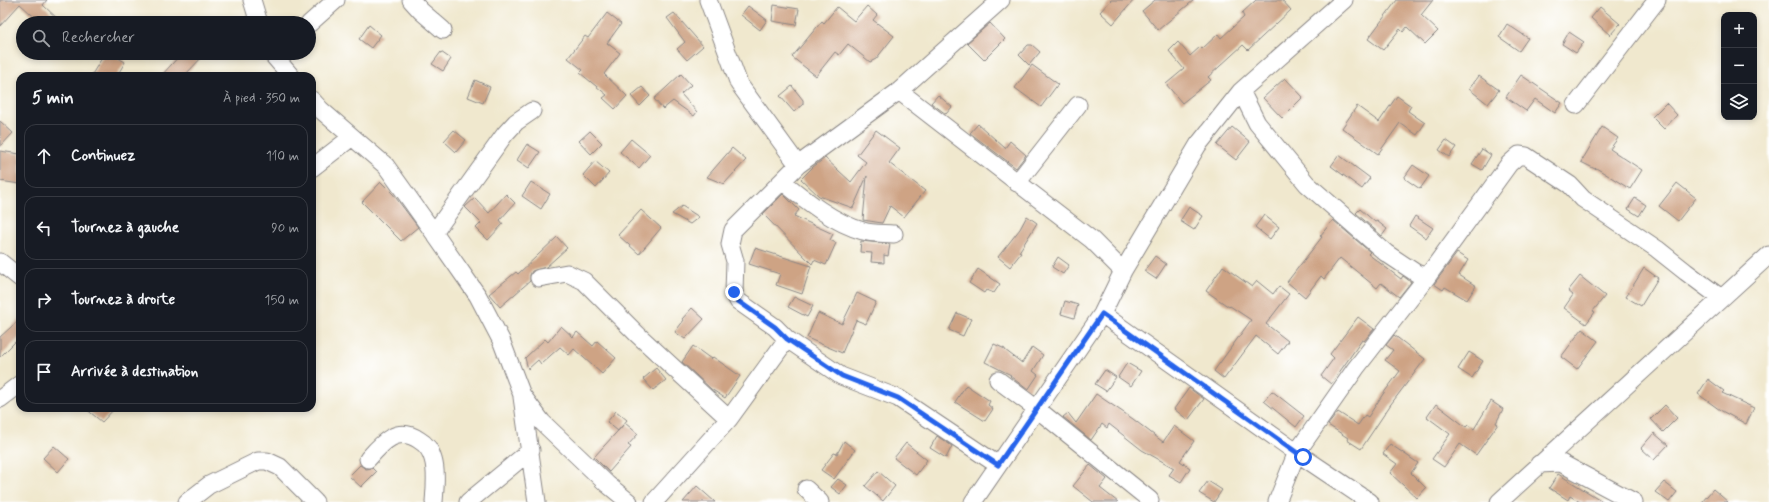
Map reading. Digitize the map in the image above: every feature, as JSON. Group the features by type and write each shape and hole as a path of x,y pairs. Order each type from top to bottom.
{"street":[{"path":"252,0 257,16"},
{"path":"316,18 336,0"},
{"path":"411,0 443,30"},
{"path":"708,0 739,84 798,165"},
{"path":"998,465 898,398 842,376 787,339 775,327 738,301 734,292 735,261 730,244 733,230 798,165 899,90 1001,0"},
{"path":"973,502 1102,314 1123,271 1198,145 1241,91 1344,0"},
{"path":"1576,105 1650,2"},
{"path":"277,60 288,72"},
{"path":"899,90 1092,240 1123,271"},
{"path":"1241,91 1258,123 1308,184 1386,253 1416,274 1427,277"},
{"path":"316,104 386,166 478,296 501,340 522,395 531,450 537,502"},
{"path":"1017,183 1078,105"},
{"path":"434,233 505,134 516,122 532,111"},
{"path":"316,165 352,137"},
{"path":"1277,502 1297,452 1356,368 1427,277 1509,164 1519,155 1526,156 1570,185 1583,199 1657,248 1721,298"},
{"path":"782,181 807,201 846,224 864,232 894,234"},
{"path":"1499,502 1769,255"},
{"path":"0,262 16,275"},
{"path":"539,278 567,273 584,281 638,335 729,419"},
{"path":"1102,314 1370,502"},
{"path":"654,502 729,419 787,339"},
{"path":"998,380 1037,409 1150,500"},
{"path":"0,399 16,387"},
{"path":"522,395 542,422 607,484 629,502"},
{"path":"368,459 385,440 400,433 413,436 421,441 430,451 434,460 434,502"},
{"path":"468,502 531,450"},
{"path":"187,502 209,485 258,461 267,461 280,467 315,502"},
{"path":"1539,464 1561,463 1634,502"},
{"path":"806,488 820,502"}],"building":[{"path":"0,0 47,0 43,5 55,16 33,16 20,4 0,26"},
{"path":"1111,0 1134,0 1113,24 1100,12"},
{"path":"1155,0 1194,0 1158,30 1142,11"},
{"path":"1256,0 1282,0 1291,10 1248,50 1243,45 1208,77 1211,80 1182,103 1166,84 1184,69 1169,51 1178,42 1190,56 1200,47 1202,49 1218,34 1221,38 1244,17 1242,13"},
{"path":"1397,0 1433,0 1421,15 1438,31 1425,44 1407,27 1403,32 1400,29 1383,50 1368,39"},
{"path":"774,5 799,9 796,25 772,21"},
{"path":"748,6 767,20 760,30 741,15"},
{"path":"867,6 877,15 873,20 894,36 876,59 870,62 848,44 839,55 835,52 816,76 792,57 822,21 824,23 837,7 854,21"},
{"path":"1600,7 1620,24 1610,35 1591,18"},
{"path":"607,13 621,24 607,43 620,53 604,74 627,96 615,109 603,98 607,95 580,73 583,70 568,58 585,36 588,38"},
{"path":"674,13 703,46 687,60 677,49 685,42 667,18"},
{"path":"990,23 1005,39 984,60 967,43"},
{"path":"1507,24 1528,38 1519,51 1499,37"},
{"path":"369,25 381,35 371,48 359,39"},
{"path":"1569,32 1584,42 1576,53 1562,44"},
{"path":"1028,45 1032,45 1040,52 1029,65 1019,55"},
{"path":"441,52 451,59 443,71 432,64"},
{"path":"101,60 122,60 125,62 119,72 93,72"},
{"path":"176,60 199,60 188,72 165,72"},
{"path":"1032,65 1058,84 1041,107 1015,88"},
{"path":"681,74 691,85 681,94 697,112 694,116 673,101 663,109 654,99"},
{"path":"1521,75 1562,103 1555,113 1535,99 1526,111 1506,97"},
{"path":"1479,76 1499,90 1488,104 1469,89"},
{"path":"1285,78 1303,97 1282,118 1263,98"},
{"path":"475,80 490,87 483,103 468,97"},
{"path":"792,86 803,100 803,104 794,112 780,96"},
{"path":"642,87 650,96 640,106 631,96"},
{"path":"938,95 952,107 946,114 931,103"},
{"path":"1397,96 1411,106 1408,111 1425,123 1417,135 1400,123 1378,154 1342,128 1357,106 1379,122"},
{"path":"1666,103 1677,115 1664,129 1652,117"},
{"path":"0,121 13,133 0,147"},
{"path":"978,124 1005,148 1010,141 1026,155 1016,168 970,133"},
{"path":"1232,127 1250,142 1236,160 1217,145"},
{"path":"1602,127 1618,138 1610,149 1642,170 1630,189 1596,168 1595,169 1581,162"},
{"path":"454,130 466,140 456,152 444,141"},
{"path":"876,130 900,148 889,163 925,191 904,217 890,206 882,223 863,220 867,176 853,208 819,196 801,179 825,158 851,182 866,162 857,155"},
{"path":"590,131 602,143 591,154 579,141"},
{"path":"631,139 650,155 639,168 620,152"},
{"path":"1446,140 1456,147 1449,157 1439,150"},
{"path":"527,144 540,152 529,168 517,160"},
{"path":"732,148 746,160 724,184 707,177"},
{"path":"1482,149 1491,155 1482,170 1472,164"},
{"path":"0,151 16,153 16,183 0,181"},
{"path":"1339,155 1370,178 1362,189 1331,166"},
{"path":"595,161 609,173 596,188 583,175"},
{"path":"1413,165 1429,176 1420,189 1404,178"},
{"path":"381,182 393,194 418,227 401,241 362,202"},
{"path":"531,182 550,194 541,209 522,196"},
{"path":"1677,183 1696,198 1678,221 1659,206"},
{"path":"506,194 515,203 500,220 503,224 488,240 476,228 481,223 465,207 475,198 489,213"},
{"path":"783,194 799,210 794,216 833,234 830,240 836,243 826,265 814,260 812,264 763,214"},
{"path":"1635,198 1646,205 1639,216 1628,209"},
{"path":"682,206 699,217 690,224 672,214"},
{"path":"1189,207 1203,216 1194,230 1180,221"},
{"path":"1360,209 1375,222 1377,221 1387,229 1382,236 1356,213"},
{"path":"641,210 661,228 639,254 618,235"},
{"path":"1264,215 1279,227 1270,239 1255,227"},
{"path":"1027,216 1037,223 1019,252 1021,253 1010,267 998,257 1020,229"},
{"path":"1415,216 1433,228 1426,238 1409,226"},
{"path":"1333,220 1370,252 1368,254 1401,279 1403,276 1411,282 1399,297 1381,283 1377,288 1340,258 1324,279 1321,276 1305,297 1287,282 1322,237 1320,236"},
{"path":"557,237 567,248 546,267 532,271 530,281 500,307 489,294 516,272 518,274"},
{"path":"861,241 890,244 888,256 884,255 884,263 871,262 872,253 860,252"},
{"path":"755,248 811,266 802,294 776,285 780,274 749,264"},
{"path":"1457,253 1468,260 1459,275 1476,286 1467,300 1445,287 1443,290 1434,284"},
{"path":"1155,256 1166,264 1156,279 1144,271"},
{"path":"1058,257 1069,265 1063,274 1052,267"},
{"path":"1223,266 1252,287 1257,281 1273,294 1279,286 1289,294 1266,324 1288,341 1278,354 1256,336 1224,379 1214,371 1251,320 1206,291"},
{"path":"1644,268 1658,278 1641,306 1626,297"},
{"path":"978,269 1000,284 994,293 986,290 984,293 969,283"},
{"path":"1580,276 1605,296 1593,311 1595,312 1586,324 1564,308 1573,295 1568,291"},
{"path":"857,293 876,302 866,324 856,320 842,353 807,338 818,313 842,324"},
{"path":"794,297 813,306 807,317 788,307"},
{"path":"1065,301 1078,305 1074,318 1061,314"},
{"path":"692,308 704,319 685,339 675,332 684,320 682,319"},
{"path":"957,313 971,319 963,336 949,330"},
{"path":"1358,317 1374,329 1364,341 1362,340 1331,384 1321,376 1334,358 1330,354"},
{"path":"16,323 16,341 0,357 0,337"},
{"path":"561,326 573,337 577,332 593,346 597,341 616,358 602,374 574,349 569,355 560,347 541,364 538,360 528,369 525,358 545,339 548,342"},
{"path":"1582,329 1598,341 1577,369 1561,357"},
{"path":"1394,335 1425,359 1391,404 1361,449 1347,440 1348,438 1328,425 1338,412 1358,425 1365,415 1368,417 1400,371 1385,360 1393,350 1386,345"},
{"path":"994,344 1005,349 1022,363 1032,347 1043,355 1033,371 1038,375 1028,390 1010,376 1011,375 985,362"},
{"path":"693,346 711,359 713,357 740,376 725,398 711,389 682,362"},
{"path":"1469,352 1483,361 1472,378 1458,369"},
{"path":"1127,363 1141,371 1131,386 1118,377"},
{"path":"656,368 666,380 653,390 643,379"},
{"path":"1105,370 1116,377 1106,391 1095,384"},
{"path":"1708,379 1724,391 1722,393 1754,408 1746,424 1720,410 1698,394"},
{"path":"966,385 990,401 988,405 993,409 985,421 955,402"},
{"path":"1189,388 1204,399 1188,420 1174,409"},
{"path":"1272,391 1304,416 1296,427 1264,401"},
{"path":"1096,394 1133,419 1163,442 1174,426 1194,441 1180,461 1190,468 1181,482 1169,475 1174,468 1142,450 1109,424 1107,428 1102,424 1091,440 1063,417 1068,413 1076,423"},
{"path":"1491,401 1503,409 1496,423 1498,424 1476,455 1460,444 1444,467 1432,459 1450,434 1427,417 1436,404 1466,427 1468,425 1474,429"},
{"path":"1665,405 1677,418 1663,432 1651,419"},
{"path":"616,411 627,420 618,431 607,422"},
{"path":"90,412 111,412 102,422"},
{"path":"625,423 638,434 628,445 631,447 609,472 594,457"},
{"path":"1654,433 1668,445 1654,460 1641,448"},
{"path":"937,436 952,446 946,458 930,448"},
{"path":"844,441 855,450 834,479 821,470 834,453 837,454"},
{"path":"906,443 927,460 916,475 894,458"},
{"path":"1390,444 1418,463 1411,473 1426,488 1417,498 1390,473 1397,464 1383,454"},
{"path":"54,446 69,459 58,472 43,458"},
{"path":"360,465 366,469 372,468 376,472 361,487 349,476"},
{"path":"1090,465 1107,479 1100,488 1118,502 1093,502 1073,486"},
{"path":"878,471 895,486 883,501 865,486"},
{"path":"1558,474 1604,502 1580,502 1570,496 1568,500 1549,488"},
{"path":"838,479 847,485 840,494 831,487"},
{"path":"1208,481 1222,490 1214,502 1199,493"},
{"path":"1664,482 1677,492 1669,502 1655,492"},
{"path":"697,486 715,502 683,502"},
{"path":"1713,489 1728,502 1702,502"}],"route":[{"path":"734,292 738,301 775,327 787,339 842,376 898,398 998,465 1102,314 1303,457"}]}
